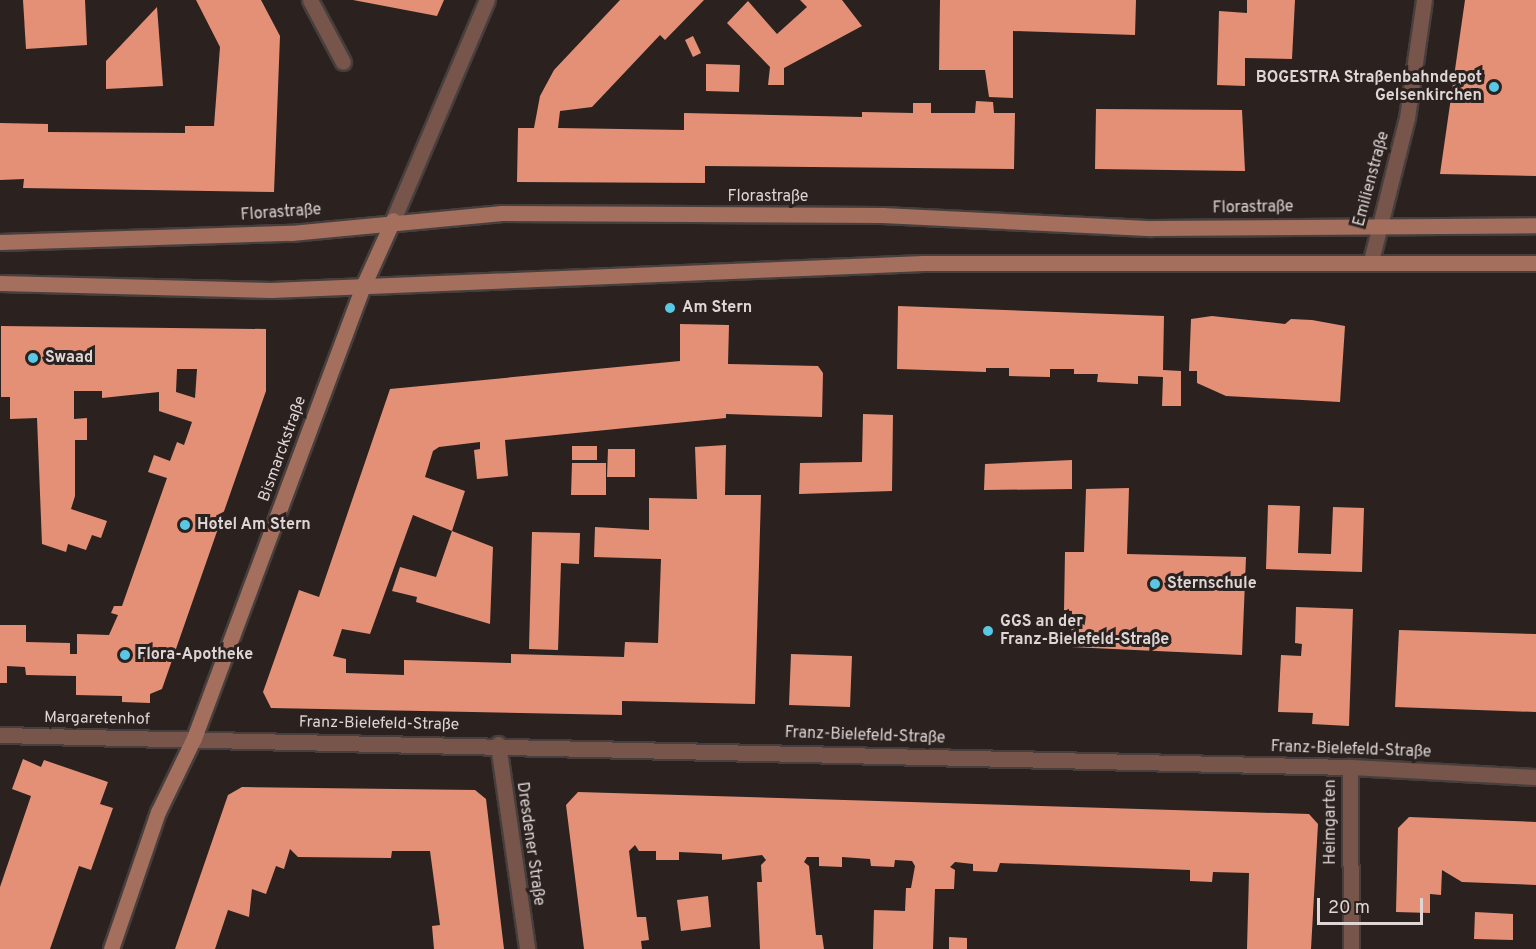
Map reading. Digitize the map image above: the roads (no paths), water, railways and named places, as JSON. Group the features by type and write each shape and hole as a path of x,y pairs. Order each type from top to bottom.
{"main road":[{"name":"Florastraße","path":"0,242 291,233 393,220 512,213 882,215 1152,228 1378,224 1536,225"},
{"name":"Bismarckstraße","path":"111,949 158,812 194,738 364,284 393,220"},
{"path":"0,283 271,290 364,284 889,264 1371,261 1536,263"}],"street":[{"path":"310,0 343,62"},
{"name":"Bismarckstraße","path":"393,220 487,0"},
{"name":"Emilienstraße","path":"1371,261 1378,224 1407,118 1424,0"},
{"name":"Margaretenhof","path":"0,735 194,738"},
{"name":"Franz-Bielefeld-Straße","path":"194,738 1350,767 1536,777"},
{"name":"Dresdener Straße","path":"498,744 527,949"},
{"name":"Heimgarten","path":"1350,767 1351,949"}],"place":[{"name":"BOGESTRA Straßenbahndepot Gelsenkirchen","path":"1494,87"},
{"name":"Am Stern","path":"670,308"},
{"name":"Swaad","path":"33,358"},
{"name":"Hotel Am Stern","path":"185,525"},
{"name":"Sternschule","path":"1155,584"},
{"name":"GGS an der Franz-Bielefeld-Straße","path":"988,631"},
{"name":"Flora-Apotheke","path":"125,655"}]}
